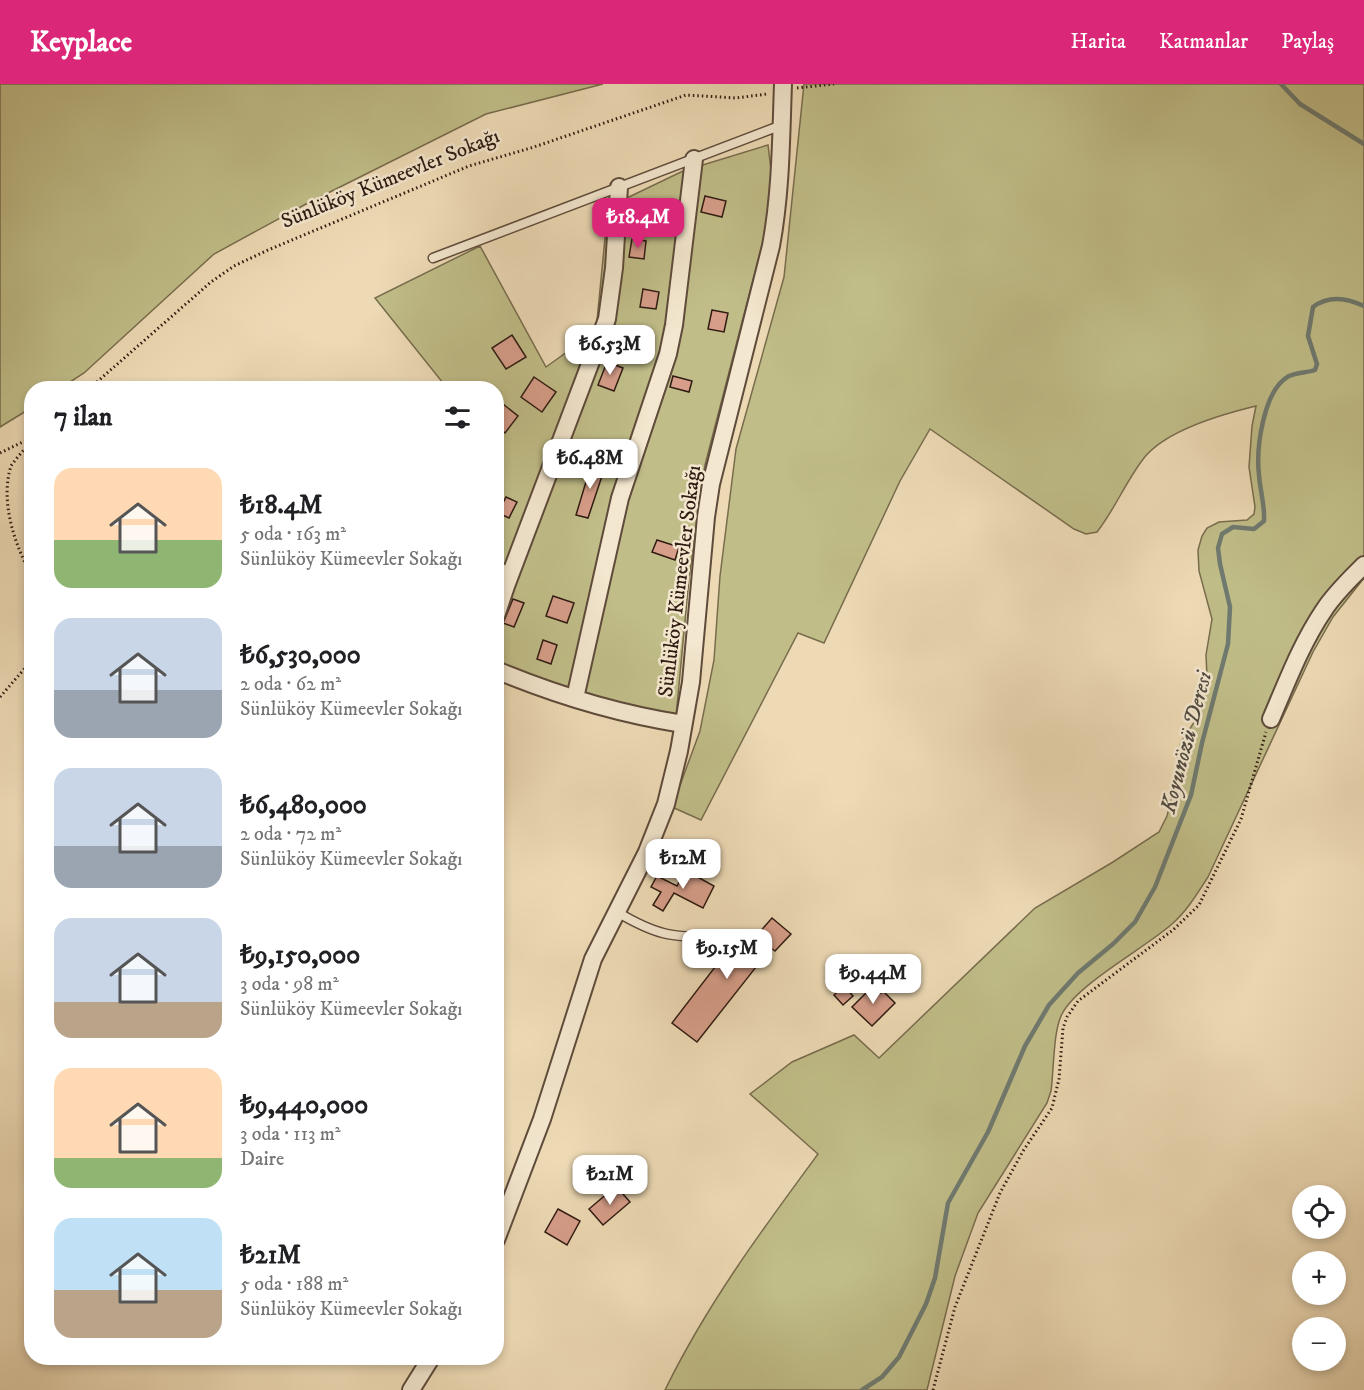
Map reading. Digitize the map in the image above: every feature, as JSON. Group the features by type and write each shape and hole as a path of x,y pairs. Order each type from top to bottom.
{"street":[{"name":"Sünlüköy Kümeevler Sokağı","path":"504,1219 546,1108 593,959 647,852 666,804 679,751 691,682 711,484 771,246 780,186 782,87"},
{"path":"575,698 620,498 668,354 674,326 694,159"},
{"path":"504,569 607,319 614,268 619,188"},
{"path":"1271,719 1311,629 1344,584 1364,565"},
{"name":"Sünlüköy Kümeevler Sokağı","path":"504,673 575,698 640,717 682,724"},
{"path":"411,1390 426,1365"}],"lane":[{"path":"433,258 782,125"},
{"path":"617,912 657,933 689,938 716,938"}],"path":[{"path":"782,87 834,84"},
{"name":"Sünlüköy Kümeevler Sokağı","path":"98,381 211,282 234,266 268,250 469,166 534,147 686,95 736,98 782,87"},
{"path":"0,453 24,442"},
{"path":"2,487 10,467 24,449"},
{"path":"3,510 10,533 24,560"},
{"path":"0,697 24,669"},
{"path":"933,1390 955,1307 1000,1193 1018,1159 1052,1108 1056,1097 1067,1017 1078,1001 1173,930 1199,905 1241,819 1271,719"}],"shaded area":[{"path":"0,84 603,84 486,114 306,204 214,254 84,373 72,381 24,381 24,412 0,427"},
{"path":"804,84 1364,84 1364,578 1333,617 1313,652 1208,877 1196,896 1172,924 1096,979 1070,1003 1062,1014 1057,1030 1051,1091 1047,1103 978,1213 955,1276 927,1390 665,1390 681,1358 717,1298 756,1239 818,1154 750,1094 792,1062 854,1035 879,1058 1035,908 1159,832 1167,816 1177,778 1177,756 1181,742 1199,715 1207,676 1206,655 1212,619 1199,571 1198,550 1202,536 1207,528 1219,522 1247,520 1254,514 1255,507 1249,467 1256,406 1196,424 1166,439 1154,448 1144,458 1097,532 1086,534 1074,529 930,429 900,481 824,643 798,633 701,820 672,807 700,731 714,660 720,576 736,449 784,277"},
{"path":"768,145 773,186 768,222 705,465 689,579 676,717 585,695 504,667 504,381 441,381 375,298 480,246 546,367 596,331 608,207 683,171"}],"building":[{"path":"705,196 726,201 722,217 701,212"},
{"path":"632,239 646,241 644,259 629,257"},
{"path":"643,289 659,292 656,309 640,307"},
{"path":"712,310 728,313 724,332 708,329"},
{"path":"512,335 526,357 506,369 492,348"},
{"path":"607,362 623,368 614,391 598,385"},
{"path":"673,376 692,381 689,392 670,387"},
{"path":"534,377 556,392 542,412 521,397"},
{"path":"504,405 518,416 504,432"},
{"path":"592,462 605,467 588,518 576,515"},
{"path":"506,497 517,502 509,518 504,516"},
{"path":"657,540 679,547 675,560 652,552"},
{"path":"553,596 574,603 567,623 546,616"},
{"path":"513,599 524,603 514,627 504,623"},
{"path":"543,640 557,645 551,664 537,659"},
{"path":"685,870 714,886 703,908 674,893 663,911 653,905 661,892 651,887 657,876 677,886"},
{"path":"772,918 791,934 775,951 771,948 697,1042 672,1023 735,941 745,949"},
{"path":"844,986 853,996 843,1005 834,995"},
{"path":"873,986 881,993 883,991 895,1003 872,1026 852,1007"},
{"path":"616,1186 630,1202 603,1225 589,1209"},
{"path":"558,1209 580,1221 567,1245 545,1232"}],"waterway":[{"name":"Koyunözü Deresi","path":"1281,84 1300,104 1364,144"},
{"name":"Koyunözü Deresi","path":"862,1390 882,1377 899,1357 926,1304 935,1278 948,1203 988,1132 1025,1046 1049,1005 1078,973 1135,922 1155,887 1191,795 1228,644 1230,607 1218,548 1222,534 1233,527 1254,529 1264,521 1258,464 1260,436 1267,407 1280,383 1289,376 1315,370 1317,364 1308,336 1313,307 1331,299 1351,301 1364,306"}]}
